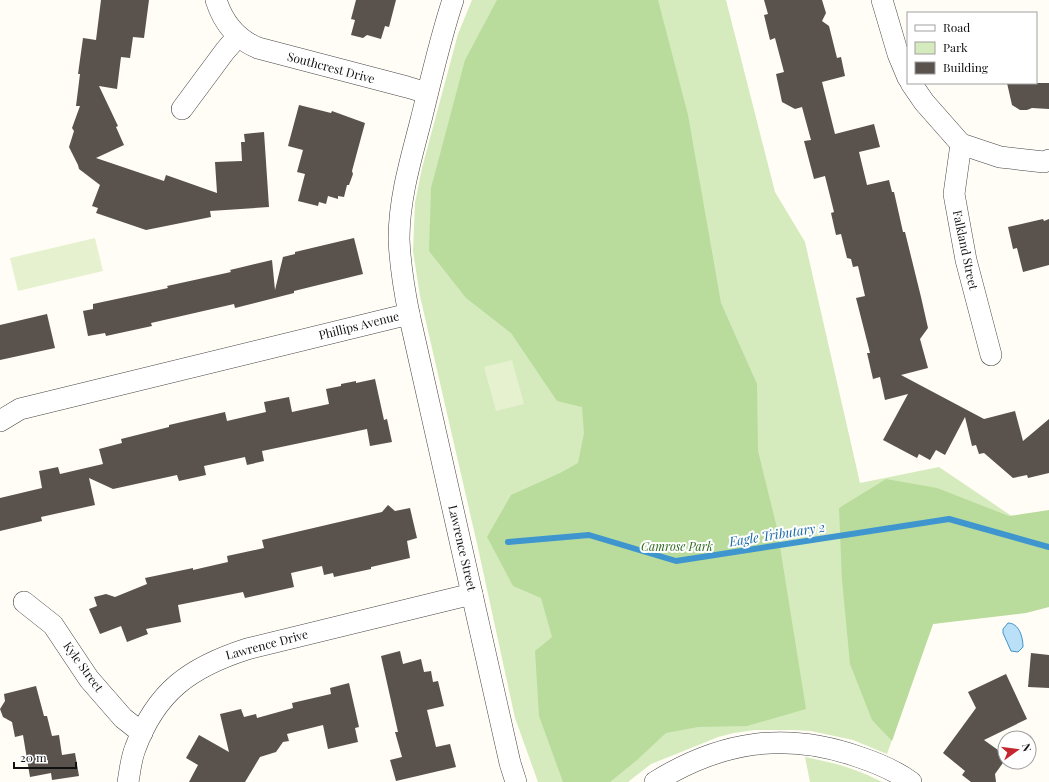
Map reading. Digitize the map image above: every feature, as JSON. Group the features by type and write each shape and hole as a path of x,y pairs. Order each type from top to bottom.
{"street":[{"name":"Southcrest Drive","path":"216,0 228,25 247,43 258,48 427,93"},
{"name":"Phillips Avenue","path":"0,421 20,408 409,314 401,267 401,208 406,180 427,93 453,0"},
{"path":"882,0 898,54 907,76"},
{"path":"182,109 238,36"},
{"path":"912,84 924,102 961,144 1000,157 1044,162 1049,160"},
{"name":"Falkland Street","path":"961,144 954,194 966,260 991,354"},
{"name":"Lawrence Street","path":"409,314 510,763 516,782"},
{"name":"Lawrence Drive","path":"128,782 134,750 151,716 176,684 209,663 227,655 247,649 472,594"},
{"name":"Kyle Street","path":"24,602 54,625 90,679 123,718 142,733"},
{"path":"655,782 698,759 714,753 752,744 782,742 814,745 848,753 870,761 911,782"}],"green space":[{"name":"Camrose Park","path":"472,0 726,0 775,192 805,242 860,483 939,467 1019,521 1049,605 933,624 887,754 853,740 811,731 754,730 718,737 651,764 628,782 538,782 515,718 478,548 420,296 413,251 415,203 422,168 458,34"},
{"path":"497,0 658,0 688,115 721,303 757,384 758,451 777,528 806,709 747,726 698,727 666,733 637,760 610,782 563,782 539,716 535,651 552,637 541,598 513,586 487,537 511,495 560,473 578,463 584,433 582,407 557,401 511,333 466,298 429,251 431,188 465,60"},
{"path":"95,238 103,271 18,291 10,258"},
{"path":"512,360 524,404 496,411 484,367"},
{"path":"886,479 937,488 1009,516 1049,510 1049,607 1026,613 933,624 892,741 872,720 850,664 842,580 839,508"},
{"path":"805,757 845,766 882,782 810,782"}],"water":[{"path":"1008,623 1015,625 1020,631 1023,647 1018,652 1011,651 1003,633 1003,629"}],"building":[{"path":"101,0 149,0 144,38 133,37 130,58 121,57 117,89 99,86 118,126 116,127 124,145 96,158 164,181 166,175 217,193 215,162 242,161 241,142 245,142 244,134 264,132 269,207 210,211 211,217 146,230 96,213 98,208 92,206 100,185 79,169 69,147 74,131 72,128 80,106 76,106 80,74 78,74 83,38 96,40"},
{"path":"356,0 396,0 389,27 385,26 381,39 367,35 363,38 351,35 355,20 351,19"},
{"path":"764,0 822,0 826,13 822,21 829,26 837,58 841,57 845,76 822,82 835,134 874,124 880,147 859,152 867,185 889,180 892,192 894,192 903,232 905,232 928,328 920,339 928,368 901,375 984,419 1015,411 1023,441 1049,419 1049,473 1028,478 1027,475 1013,478 984,453 979,454 976,445 972,446 965,417 945,455 936,450 930,460 919,454 917,458 883,440 908,394 885,400 880,377 873,379 867,353 870,353 856,298 865,296 858,266 853,267 851,259 847,258 841,234 836,235 831,213 834,212 825,176 814,179 804,141 811,140 802,107 795,109 782,102 776,74 784,72 775,38 770,40 764,15 768,14"},
{"path":"1049,83 1049,109 1032,108 1020,110 1012,105 1007,84"},
{"path":"299,105 331,113 332,111 365,123 352,171 353,174 349,185 347,185 344,197 338,196 338,199 328,196 326,204 319,202 318,206 298,201 305,174 297,172 303,150 288,146"},
{"path":"1043,219 1044,221 1049,219 1049,265 1023,272 1017,248 1013,249 1008,227"},
{"path":"354,238 363,274 294,291 294,293 235,308 234,304 151,323 152,326 106,336 105,333 88,336 83,311 93,309 93,304 168,288 167,286 231,272 230,270 272,260 275,290 283,257 295,254 295,252"},
{"path":"47,314 55,348 0,360 0,325"},
{"path":"375,379 384,420 387,419 392,442 370,446 367,429 262,451 264,461 247,465 245,457 204,466 206,475 179,481 177,475 113,489 89,478 95,505 41,517 42,521 0,531 0,498 42,488 39,471 58,467 60,474 103,464 99,449 122,443 121,439 169,427 169,425 225,412 227,421 266,412 264,402 289,397 292,412 329,404 326,389 341,386 341,384"},
{"path":"388,505 395,511 410,508 417,538 407,541 410,558 371,567 371,569 334,577 333,573 324,575 322,566 291,573 294,587 245,598 243,592 178,605 181,622 146,629 148,634 127,642 121,626 100,634 89,609 97,606 94,597 106,594 115,597 147,584 145,578 193,568 193,570 228,562 227,556 264,548 262,540 382,512"},
{"path":"400,651 403,664 421,659 424,672 431,671 433,682 438,681 444,706 427,710 436,747 450,744 456,767 396,781 390,760 402,757 395,732 398,732 381,656"},
{"path":"1031,653 1049,655 1049,688 1028,687"},
{"path":"1006,674 1027,719 1004,730 997,730 997,734 984,740 997,749 998,770 995,774 996,782 971,782 962,775 965,771 943,753 976,708 968,692"},
{"path":"349,683 359,727 355,728 358,742 328,749 323,725 287,734 289,741 283,742 276,752 260,757 245,782 189,782 198,765 186,758 199,735 229,752 220,714 241,709 244,717 256,714 257,718 293,708 292,703 331,694 330,688"},
{"path":"36,686 44,716 47,716 52,736 59,735 62,755 75,753 79,776 52,780 51,773 30,777 23,735 15,737 12,722 3,717 0,709 5,701 4,694"}],"waterway":[{"name":"Eagle Tributary 2","path":"508,542 589,535 676,561 949,519 1049,547"}]}
